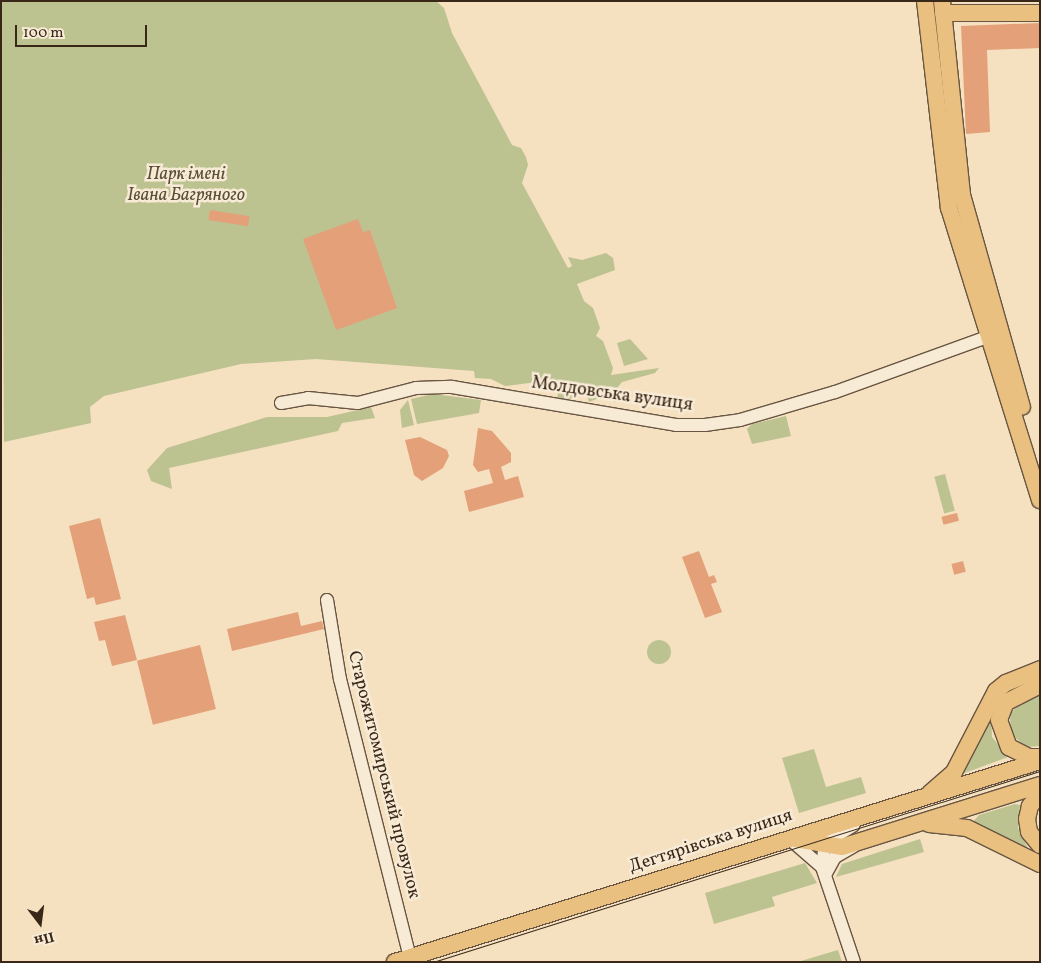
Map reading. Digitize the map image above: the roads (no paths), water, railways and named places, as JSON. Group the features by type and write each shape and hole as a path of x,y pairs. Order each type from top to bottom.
{"main road":[{"path":"925,1 943,177 956,234 1040,500"},
{"path":"1040,13 942,7 962,195 999,334 1040,462"},
{"path":"918,801 954,773 996,691 1006,683 1040,669"},
{"path":"1040,685 1006,702 999,720 1009,747 1028,756 1040,756"},
{"name":"Дегтярівська вулиця","path":"403,960 786,840 918,801 1040,761"},
{"path":"786,840 810,839 826,846 842,847 1040,785"},
{"path":"1040,794 1030,806 1027,819 1029,832 1040,846"},
{"path":"919,823 967,828 1040,864"}],"street":[{"name":"Молдовська вулиця","path":"281,403 308,398 358,403 416,388 452,387 676,425 705,425 740,420 827,395 987,337"},
{"name":"Старожитомирський провулок","path":"327,600 340,679 403,960"},
{"path":"854,962 823,871 826,846 836,834 888,815 901,806"},
{"path":"823,871 835,857 871,838"},
{"path":"786,840 823,871"}],"tram line":[{"path":"433,962 1040,771"}],"park label":[{"name":"Парк імені Івана Багряного","path":"186,186"}]}
